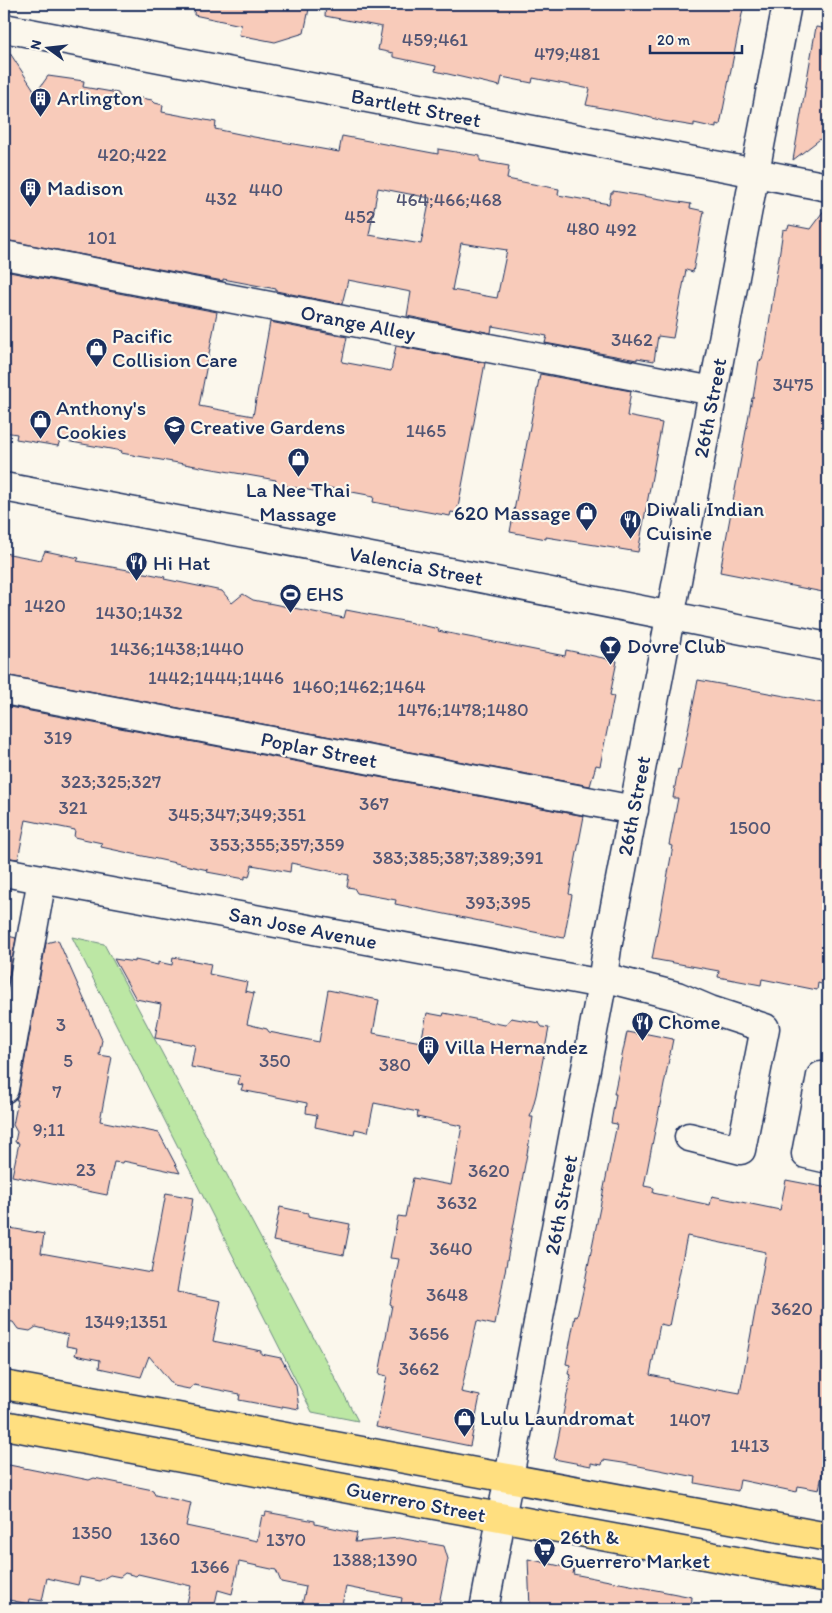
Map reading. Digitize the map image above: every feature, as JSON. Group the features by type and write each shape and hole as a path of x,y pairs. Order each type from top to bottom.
{"main road":[{"name":"Guerrero Street","path":"4,1385 828,1537"},
{"name":"Guerrero Street","path":"4,1425 828,1578"}],"street":[{"name":"26th Street","path":"484,1609 786,4"},
{"name":"Bartlett Street","path":"4,28 828,187"},
{"name":"Orange Alley","path":"4,255 713,391"},
{"name":"Valencia Street","path":"4,487 518,585 828,647"},
{"name":"Poplar Street","path":"4,690 634,810"},
{"name":"San Jose Avenue","path":"4,872 602,980 677,996 710,1010 765,1028 741,1150 689,1137"},
{"path":"4,1089 42,879"},
{"path":"821,1076 806,1154 828,1159"}],"green space":[{"path":"72,937 104,944 358,1421 312,1412"}],"building":[{"path":"195,4 310,4 304,33 275,42 239,35 241,25 194,15"},
{"path":"326,4 744,4 720,125 716,124 716,128 694,123 694,126 663,121 586,105 590,89 533,78 532,83 502,77 500,86 435,71 436,66 393,57 393,53 378,50 382,27 325,16"},
{"path":"816,27 828,29 828,133 793,160"},
{"path":"4,44 36,93 48,76 84,81 83,87 118,93 124,105 141,98 152,100 163,105 162,112 216,122 215,129 339,152 342,136 438,154 438,149 480,156 480,161 509,166 507,179 559,189 558,195 609,204 613,191 691,204 690,208 704,211 693,272 686,270 673,338 658,336 654,361 637,358 637,360 545,343 547,336 492,326 491,333 407,316 411,292 348,280 342,304 276,291 276,289 223,279 223,281 4,240","holes":["378,188 430,198 421,244 369,235","461,243 507,250 497,298 452,290"]},
{"path":"828,205 828,593 720,572 759,361 762,360 766,344 783,230 788,229 789,225 810,229"},
{"path":"4,271 217,312 199,406 253,416 270,322 347,337 342,362 391,371 396,346 485,363 457,513 451,512 450,516 373,502 374,497 368,495 320,486 319,492 275,484 276,480 121,453 122,451 60,440 58,446 16,439 17,434 4,432"},
{"path":"540,374 631,391 627,416 662,423 638,552 510,532"},
{"path":"45,551 79,558 77,561 165,577 164,579 222,591 232,603 243,594 253,600 344,618 346,610 439,629 438,631 565,656 566,650 617,661 610,695 614,696 600,766 596,765 590,786 4,675 4,553 41,560"},
{"path":"698,680 828,704 828,986 818,983 817,990 762,979 761,985 718,977 719,971 652,959 673,846 669,845 678,798 673,798"},
{"path":"4,706 584,816 569,894 572,895 564,938 395,904 396,900 357,893 354,888 347,887 349,875 291,863 290,872 252,865 249,877 245,876 245,879 101,847 102,843 74,837 75,830 26,820 18,859 4,857"},
{"path":"4,935 16,938 4,1003"},
{"path":"58,940 102,1040 99,1055 112,1057 100,1121 159,1133 180,1173 123,1161 122,1163 114,1162 107,1195 12,1176 19,1143 15,1142 17,1132 13,1125 18,1100 16,1100 46,943"},
{"path":"173,957 211,964 209,974 247,982 245,991 254,993 247,1024 267,1029 269,1032 319,1042 328,990 379,1000 373,1033 421,1042 427,1013 443,1016 444,1013 505,1025 511,1018 539,1023 542,1027 549,1028 530,1117 533,1117 529,1143 495,1325 477,1321 461,1392 480,1396 470,1446 376,1427 387,1376 379,1374 399,1259 390,1258 398,1216 405,1217 413,1178 451,1185 462,1126 417,1117 418,1112 374,1103 368,1132 355,1129 354,1135 315,1127 317,1115 306,1113 307,1103 241,1090 243,1085 238,1084 240,1076 191,1067 195,1045 155,1038 161,1004 136,999 114,959 135,962 135,960 158,965 158,962 172,965"},
{"path":"627,1032 673,1039 644,1186 654,1188 653,1193 710,1205 712,1196 780,1210 786,1180 828,1188 828,1444 819,1490 798,1486 797,1492 740,1480 738,1491 695,1483 696,1477 623,1463 603,1460 602,1465 591,1463 591,1466 554,1459 571,1375 568,1374 570,1365 566,1364 575,1316 577,1317 583,1291 617,1124 611,1123 616,1094 614,1094","holes":["687,1236 766,1252 740,1393 718,1389 717,1391 650,1375 660,1324 669,1326"]},
{"path":"166,1193 193,1198 177,1292 221,1301 213,1341 261,1351 261,1354 281,1358 296,1386 299,1409 282,1406 282,1408 239,1400 240,1394 194,1385 189,1389 174,1386 149,1356 141,1377 99,1368 100,1360 75,1355 77,1348 66,1346 68,1335 36,1327 30,1331 18,1329 13,1322 4,1321 4,1227 44,1234 41,1253 151,1273"},
{"path":"280,1207 308,1213 308,1216 350,1224 344,1255 273,1241"},
{"path":"4,1464 89,1480 94,1478 153,1490 155,1495 191,1503 186,1526 257,1541 262,1515 265,1516 266,1512 315,1521 315,1524 357,1533 355,1542 399,1538 444,1546 448,1559 438,1609 400,1609 402,1598 346,1587 341,1609 301,1609 306,1587 281,1582 276,1570 239,1562 232,1594 218,1590 214,1608 187,1603 191,1586 138,1574 136,1576 125,1573 120,1577 110,1575 99,1581 80,1577 78,1585 47,1578 42,1601 30,1599 29,1604 4,1599"},
{"path":"528,1559 574,1569 573,1574 692,1597 691,1609 530,1609"}],"place":[{"name":"Arlington","path":"41,117"},
{"name":"Madison","path":"31,207"},
{"name":"Pacific Collision Care","path":"96,367"},
{"name":"Anthony's Cookies","path":"40,439"},
{"name":"Creative Gardens","path":"174,446"},
{"name":"La Nee Thai Massage","path":"298,477"},
{"name":"620 Massage","path":"587,532"},
{"name":"Diwali Indian Cuisine","path":"630,540"},
{"name":"Hi Hat","path":"137,582"},
{"name":"EHS","path":"290,613"},
{"name":"Dovre Club","path":"611,665"},
{"name":"Chome","path":"642,1041"},
{"name":"Villa Hernandez","path":"429,1066"},
{"name":"Lulu Laundromat","path":"464,1437"},
{"name":"26th & Guerrero Market","path":"544,1568"}]}
